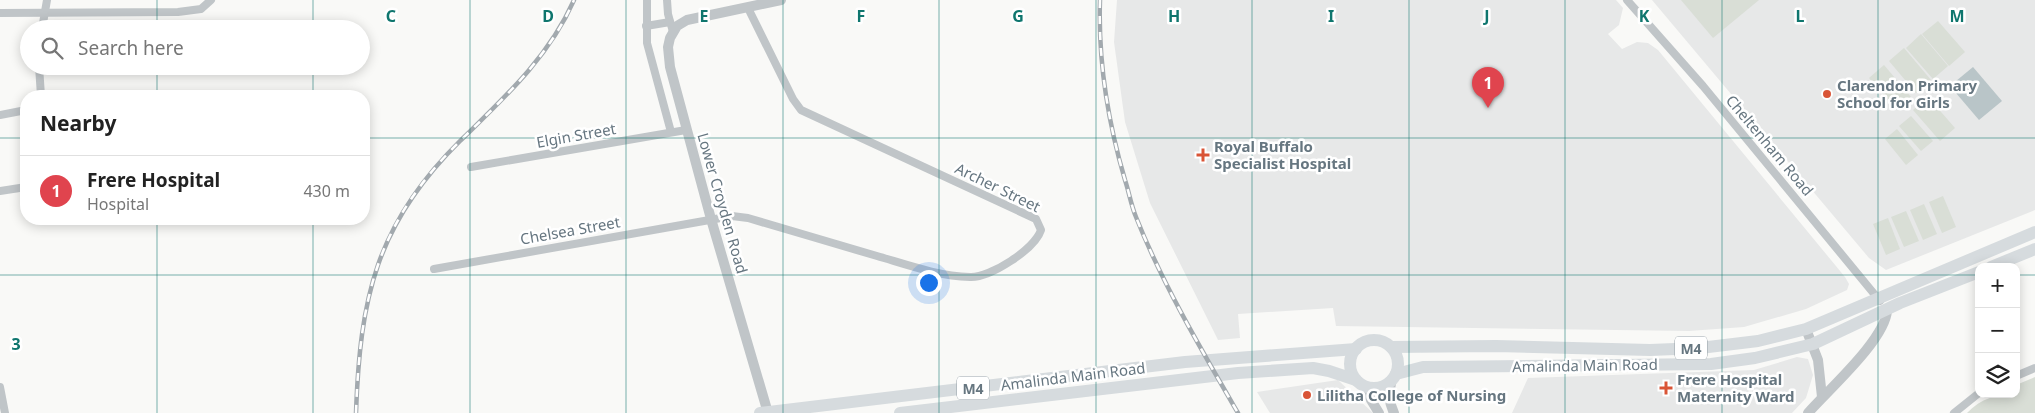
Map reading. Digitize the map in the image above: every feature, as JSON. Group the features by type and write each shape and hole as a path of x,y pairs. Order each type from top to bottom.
{"main road":[{"name":"M4","path":"1878,298 2035,232"},
{"path":"2001,263 2035,249"},
{"name":"M4","path":"1887,310 1975,274"},
{"name":"Amalinda Main Road","path":"765,413 1185,362 1356,348 1369,341 1377,340 1391,347 1496,346 1650,350 1758,341 1806,329 1878,298"},
{"name":"Amalinda Main Road","path":"900,413 1199,377 1313,368 1329,370 1361,383 1381,387 1394,377 1423,367 1711,364 1755,358 1813,344 1887,310"},
{"path":"1391,347 1398,360 1394,377"},
{"path":"1356,348 1350,361 1350,368 1361,383"}],"street":[{"path":"44,20 47,0"},
{"path":"0,13 192,12 201,10 211,0"},
{"path":"647,0 647,43 671,132"},
{"name":"Lower Croyden Road","path":"667,0 672,27 668,47 669,57 686,130 765,413"},
{"path":"646,26 672,27 687,20 781,0"},
{"name":"Cheltenham Road","path":"1627,0 1703,86 1887,310"},
{"name":"Archer Street","path":"711,219 740,216 928,270 971,277 987,274 1004,265 1029,248 1039,236 1041,230 1039,223 1030,216 801,110 793,99 748,8"},
{"path":"39,75 40,90"},
{"path":"0,115 20,111"},
{"name":"Elgin Street","path":"471,167 686,130"},
{"path":"0,191 20,188"},
{"name":"Chelsea Street","path":"434,269 711,219"},
{"path":"1808,413 1876,337 1887,318 1887,310"},
{"path":"1806,329 1813,344 1820,371 1822,397"},
{"path":"2020,374 2035,368"},
{"path":"1394,377 1389,391 1389,400 1394,413"},
{"path":"1361,383 1379,413"},
{"path":"0,387 5,413"},
{"path":"1954,413 1975,396"}],"shaded area":[{"path":"1117,0 1616,0 1623,8 1619,25 1608,34 1622,49 1637,42 1648,43 1658,50 1845,277 1849,284 1847,290 1806,309 1744,327 1689,331 1336,326 1333,308 1238,314 1240,338 1218,340 1150,203 1125,122 1114,42"},
{"path":"1652,0 2035,0 2035,210 1886,270 1869,258"},
{"path":"1681,0 1759,0 1713,38"},
{"path":"1938,21 1965,52 1949,66 1922,34"},
{"path":"1921,34 1948,66 1933,79 1906,48"},
{"path":"1904,48 1931,80 1916,93 1889,61"},
{"path":"1884,65 1911,97 1896,110 1869,78"},
{"path":"1973,67 2002,101 1979,120 1950,86"},
{"path":"1928,97 1955,128 1940,141 1913,110"},
{"path":"1911,116 1933,141 1921,151 1899,126"},
{"path":"1897,129 1918,155 1906,165 1885,139"},
{"path":"1943,196 1956,227 1942,233 1929,202"},
{"path":"1924,204 1937,234 1923,240 1910,210"},
{"path":"1906,211 1919,241 1904,247 1891,217"},
{"path":"1888,218 1900,249 1886,255 1873,224"},
{"name":"Frere Hospital Maternity Ward","path":"1797,357 1808,359 1813,375 1806,398 1792,413 1512,413 1528,378 1754,370"},
{"path":"2035,377 2035,413 1967,413 1984,400 1990,398 2020,398 2020,383"},
{"name":"Lilitha College of Nursing","path":"1338,380 1373,413 1270,413 1257,392"}],"railway":[{"path":"356,413 362,334 378,265 391,233 409,202 432,172 460,141 509,93 539,58 564,21 574,0"},
{"path":"1100,0 1101,46 1105,91 1119,158 1134,212 1170,292 1238,413"}],"place":[{"name":"Clarendon Primary School for Girls","path":"1827,94"},
{"name":"Frere Hospital","path":"1488,108"},
{"name":"Royal Buffalo Specialist Hospital","path":"1203,155"},
{"name":"Frere Hospital Maternity Ward","path":"1666,388"},
{"name":"Lilitha College of Nursing","path":"1307,395"}]}
